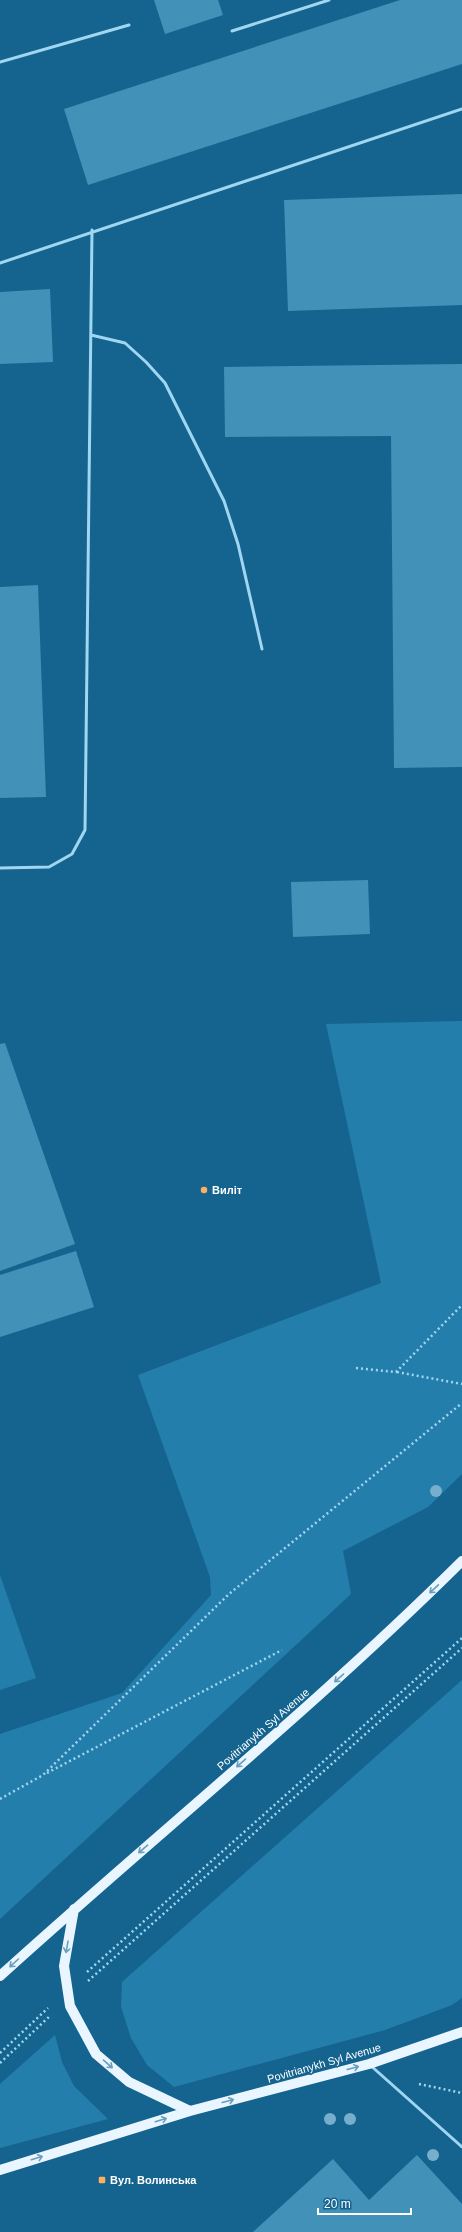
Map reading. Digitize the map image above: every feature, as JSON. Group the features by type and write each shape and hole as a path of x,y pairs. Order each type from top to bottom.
{"main road":[{"name":"Povitrianykh Syl Avenue","path":"0,1976 74,1909 345,1673 462,1561"},
{"path":"74,1909 64,1966 68,1994 70,2006 96,2054 130,2082 190,2111"},
{"name":"Povitrianykh Syl Avenue","path":"0,2170 190,2111 369,2064 462,2032"}],"lane":[{"path":"232,31 329,0"},
{"path":"0,62 129,25"},
{"path":"0,263 92,230 462,109"},
{"path":"0,868 49,867 72,854 85,830 92,230"},
{"path":"91,335 125,343 146,362 165,383 224,501 238,544 262,649"},
{"path":"369,2064 462,2148"}],"path":[{"path":"396,1372 462,1305"},
{"path":"356,1368 396,1372 462,1384"},
{"path":"43,1775 229,1594 462,1403"},
{"path":"0,2062 68,1994 462,1638"},
{"path":"0,2053 462,1648"},
{"path":"0,1799 282,1650"},
{"path":"418,2084 462,2093"}],"shaded area":[{"path":"462,1021 462,1474 428,1507 343,1551 351,1594 0,1919 0,1734 122,1693 211,1595 210,1577 138,1375 381,1283 326,1024"},
{"path":"0,1575 36,1678 0,1690"},
{"path":"462,1680 462,1998 452,2005 385,2030 174,2087 147,2065 131,2038 121,2007 122,1982"},
{"path":"55,2035 62,2062 74,2086 108,2119 0,2148 0,2084"}],"building":[{"path":"154,0 218,0 223,15 165,34"},
{"path":"400,0 462,0 462,64 88,185 64,109"},
{"path":"462,194 462,305 288,311 284,200"},
{"path":"50,289 53,362 0,364 0,292"},
{"path":"462,364 462,767 394,768 391,436 225,437 224,367"},
{"path":"38,585 46,797 0,798 0,587"},
{"path":"368,880 370,934 293,937 291,882"},
{"path":"5,1043 75,1244 0,1271 0,1044"},
{"path":"76,1251 94,1307 0,1337 0,1275"},
{"path":"417,2155 462,2204 462,2232 253,2232 333,2159 369,2200"}],"place":[{"name":"Виліт","path":"204,1190"},
{"name":"Вул. Волинська","path":"102,2180"}]}
